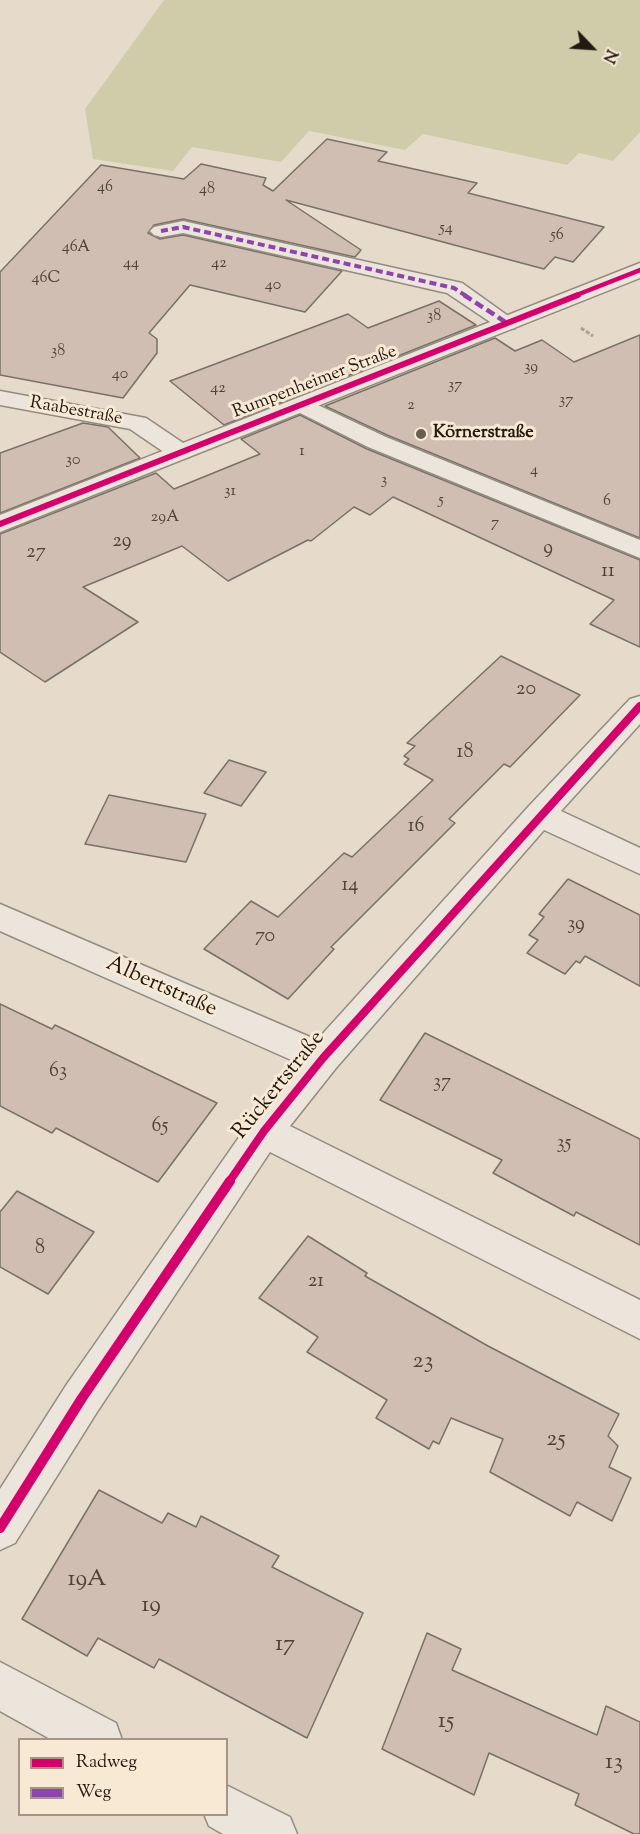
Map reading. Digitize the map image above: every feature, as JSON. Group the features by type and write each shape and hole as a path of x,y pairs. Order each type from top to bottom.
{"street":[{"path":"161,231 183,227 454,288 507,323"},
{"name":"Rumpenheimer Straße","path":"0,524 640,270"},
{"name":"Raabestraße","path":"0,398 137,423 180,452"},
{"path":"303,405 376,442 640,550"},
{"name":"Rückertstraße","path":"0,1528 82,1398 264,1131 323,1058 540,814 640,706"},
{"path":"540,814 640,862"},
{"name":"Albertstraße","path":"0,917 323,1058"},
{"name":"Rückertstraße","path":"264,1131 640,1320"},
{"path":"0,1685 95,1738"},
{"path":"228,1810 273,1834"}],"shaded area":[{"path":"164,0 640,0 640,132 613,161 579,153 567,165 423,134 405,150 309,131 281,162 192,147 173,171 93,159 85,109"}],"building":[{"path":"327,139 387,152 378,161 477,183 468,193 604,227 573,262 555,257 544,269 286,200 361,250 355,257 183,219 154,225 148,233 160,239 183,235 342,271 305,312 190,285 149,333 157,339 157,353 123,398 0,375 0,272 101,165 184,179 201,164 266,178 263,185 273,191"},
{"path":"439,301 476,325 224,425 170,381 348,314 368,328"},
{"path":"640,335 640,538 387,435 325,406 495,338 515,351 542,340 574,362"},
{"path":"300,415 367,449 640,560 640,647 590,624 614,600 393,497 370,515 354,507 311,541 308,540 228,581 182,546 83,587 138,622 45,682 0,652 0,534 156,473 174,489 260,454 241,439"},
{"path":"83,423 108,427 140,458 0,513 0,453"},
{"path":"501,656 580,695 510,767 504,764 449,819 455,823 331,947 334,949 288,999 204,949 251,901 278,917 344,853 352,857 433,780 404,764 409,759 404,756 415,746 407,743"},
{"path":"229,760 266,772 241,806 204,793"},
{"path":"109,795 206,814 186,862 85,844"},
{"path":"568,879 640,915 640,986 585,956 580,963 576,961 565,974 527,953 538,940 529,935 544,917 539,914"},
{"path":"0,1004 52,1029 55,1025 217,1103 158,1182 56,1128 52,1133 0,1106"},
{"path":"425,1033 640,1139 640,1245 576,1212 574,1216 493,1173 502,1160 380,1100"},
{"path":"17,1191 94,1232 48,1294 0,1267 0,1212"},
{"path":"308,1236 367,1273 365,1276 488,1346 619,1414 608,1436 618,1446 609,1467 631,1478 612,1521 577,1502 570,1516 490,1472 503,1439 451,1418 439,1444 433,1441 429,1449 376,1418 387,1400 307,1352 318,1337 259,1298"},
{"path":"99,1490 162,1523 168,1513 196,1527 201,1516 279,1556 272,1567 363,1613 307,1738 159,1659 154,1668 98,1638 87,1656 22,1619"},
{"path":"427,1633 461,1649 452,1670 597,1735 606,1706 640,1722 640,1834 634,1834 575,1805 579,1794 489,1753 474,1795 382,1749"}],"marked path":[{"path":"161,231 183,227 454,288 507,323"}],"cycle path":[{"path":"0,524 640,270"},
{"path":"0,1528 82,1398 264,1131 323,1058 540,814 640,706"}],"place":[{"name":"Körnerstraße","path":"421,434"}]}
